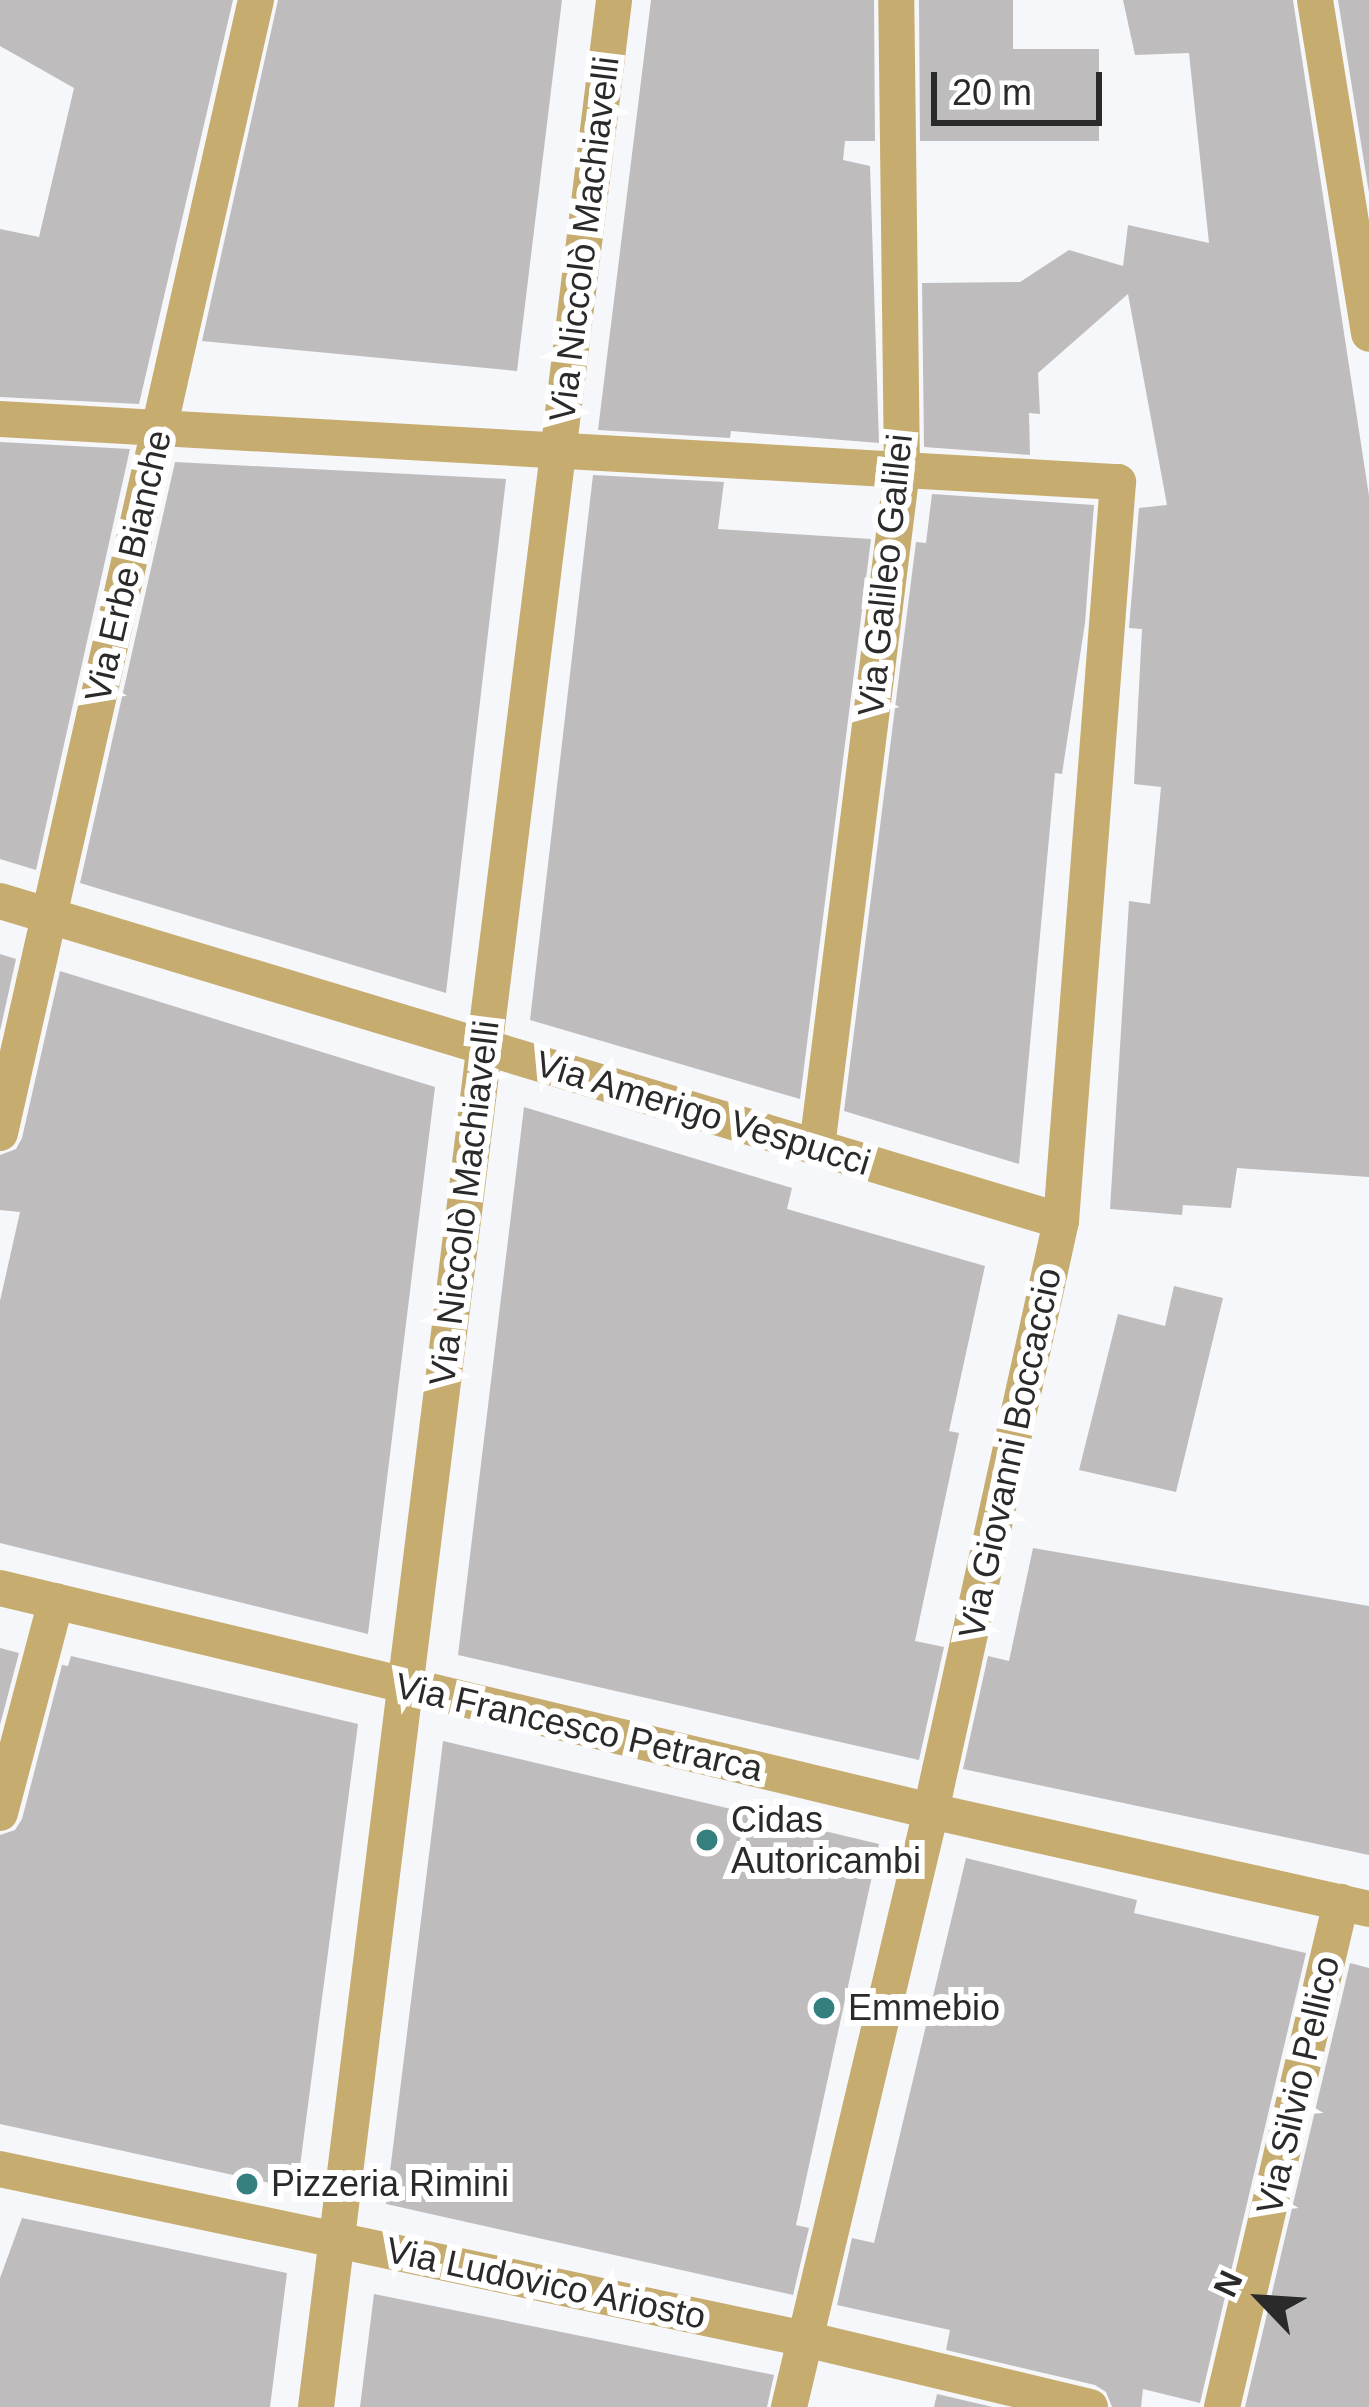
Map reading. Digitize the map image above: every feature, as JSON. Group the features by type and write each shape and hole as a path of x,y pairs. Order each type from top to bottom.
{"street":[{"name":"Via Erbe Bianche","path":"0,1133 256,0"},
{"name":"Via Niccolò Machiavelli","path":"316,2407 614,0"},
{"name":"Via Galileo Galilei","path":"817,1148 902,470 896,0"},
{"path":"1315,0 1369,334"},
{"path":"0,419 902,470"},
{"name":"Via Giovanni Boccaccio","path":"789,2407 931,1811 1061,1220 1118,482 902,470"},
{"name":"Via Amerigo Vespucci","path":"0,901 1061,1220"},
{"name":"Via Francesco Petrarca","path":"0,1588 931,1811 1355,1905"},
{"path":"0,1813 56,1601"},
{"name":"Via Silvio Pellico","path":"1222,2407 1355,1905"},
{"name":"Via Ludovico Ariosto","path":"2,2176 339,2238 806,2339 1090,2407"}],"building":[{"path":"0,0 233,0 139,404 0,397 0,229 39,237 74,88 0,46"},
{"path":"278,0 562,0 517,371 202,341"},
{"path":"651,0 874,0 875,141 845,141 843,160 870,166 879,443 731,431 730,438 598,430"},
{"path":"919,0 1013,0 1013,49 1099,49 1099,141 920,141"},
{"path":"1123,0 1293,0 1369,496 1369,1177 1237,1168 1231,1208 1183,1205 1182,1215 1110,1209 1129,901 1150,904 1161,787 1134,784 1142,629 1129,628 1139,508 1167,505 1128,294 1038,373 1040,414 1029,413 1030,455 924,447 922,283 1020,282 1069,250 1123,266 1128,225 1209,243 1189,53 1135,55"},
{"path":"1338,0 1369,0 1369,193"},
{"path":"0,442 130,449 36,870 0,859"},
{"path":"175,462 506,479 446,993 80,883"},
{"path":"593,475 724,482 718,529 871,539 800,1099 530,1020"},
{"path":"932,494 1094,505 1085,623 1062,774 1055,773 1019,1164 844,1111 916,542 926,543"},
{"path":"0,954 16,959 0,1031"},
{"path":"60,971 435,1087 368,1634 0,1543 0,1301 20,1212 0,1210 0,1155 16,1149 22,1138"},
{"path":"524,1107 792,1188 787,1209 985,1266 949,1431 959,1433 915,1641 944,1647 919,1760 458,1655"},
{"path":"1174,1286 1223,1298 1176,1492 1079,1470 1118,1314 1165,1326"},
{"path":"1033,1548 1369,1606 1369,1855 963,1769 988,1656 1009,1661"},
{"path":"0,1648 19,1653 0,1725"},
{"path":"71,1656 358,1724 297,2189 0,2124 0,1835 15,1830 22,1819 62,1665 68,1666"},
{"path":"443,1741 879,1844 796,2225 809,2228 793,2295 386,2204"},
{"path":"966,1858 1137,1900 1134,1913 1306,1953 1200,2403 1143,2389 1141,2407 1112,2407 1106,2392 1095,2385 946,2350 950,2330 837,2305 852,2238 874,2243"},
{"path":"1350,1963 1369,1968 1369,2407 1245,2407"},
{"path":"22,2218 287,2273 270,2407 0,2407 0,2278"},
{"path":"374,2294 774,2375 767,2407 360,2407"},
{"path":"937,2394 993,2407 934,2407"}],"place":[{"name":"Cidas Autoricambi","path":"707,1840"},
{"name":"Emmebio","path":"824,2008"},
{"name":"Pizzeria Rimini","path":"247,2184"}]}
